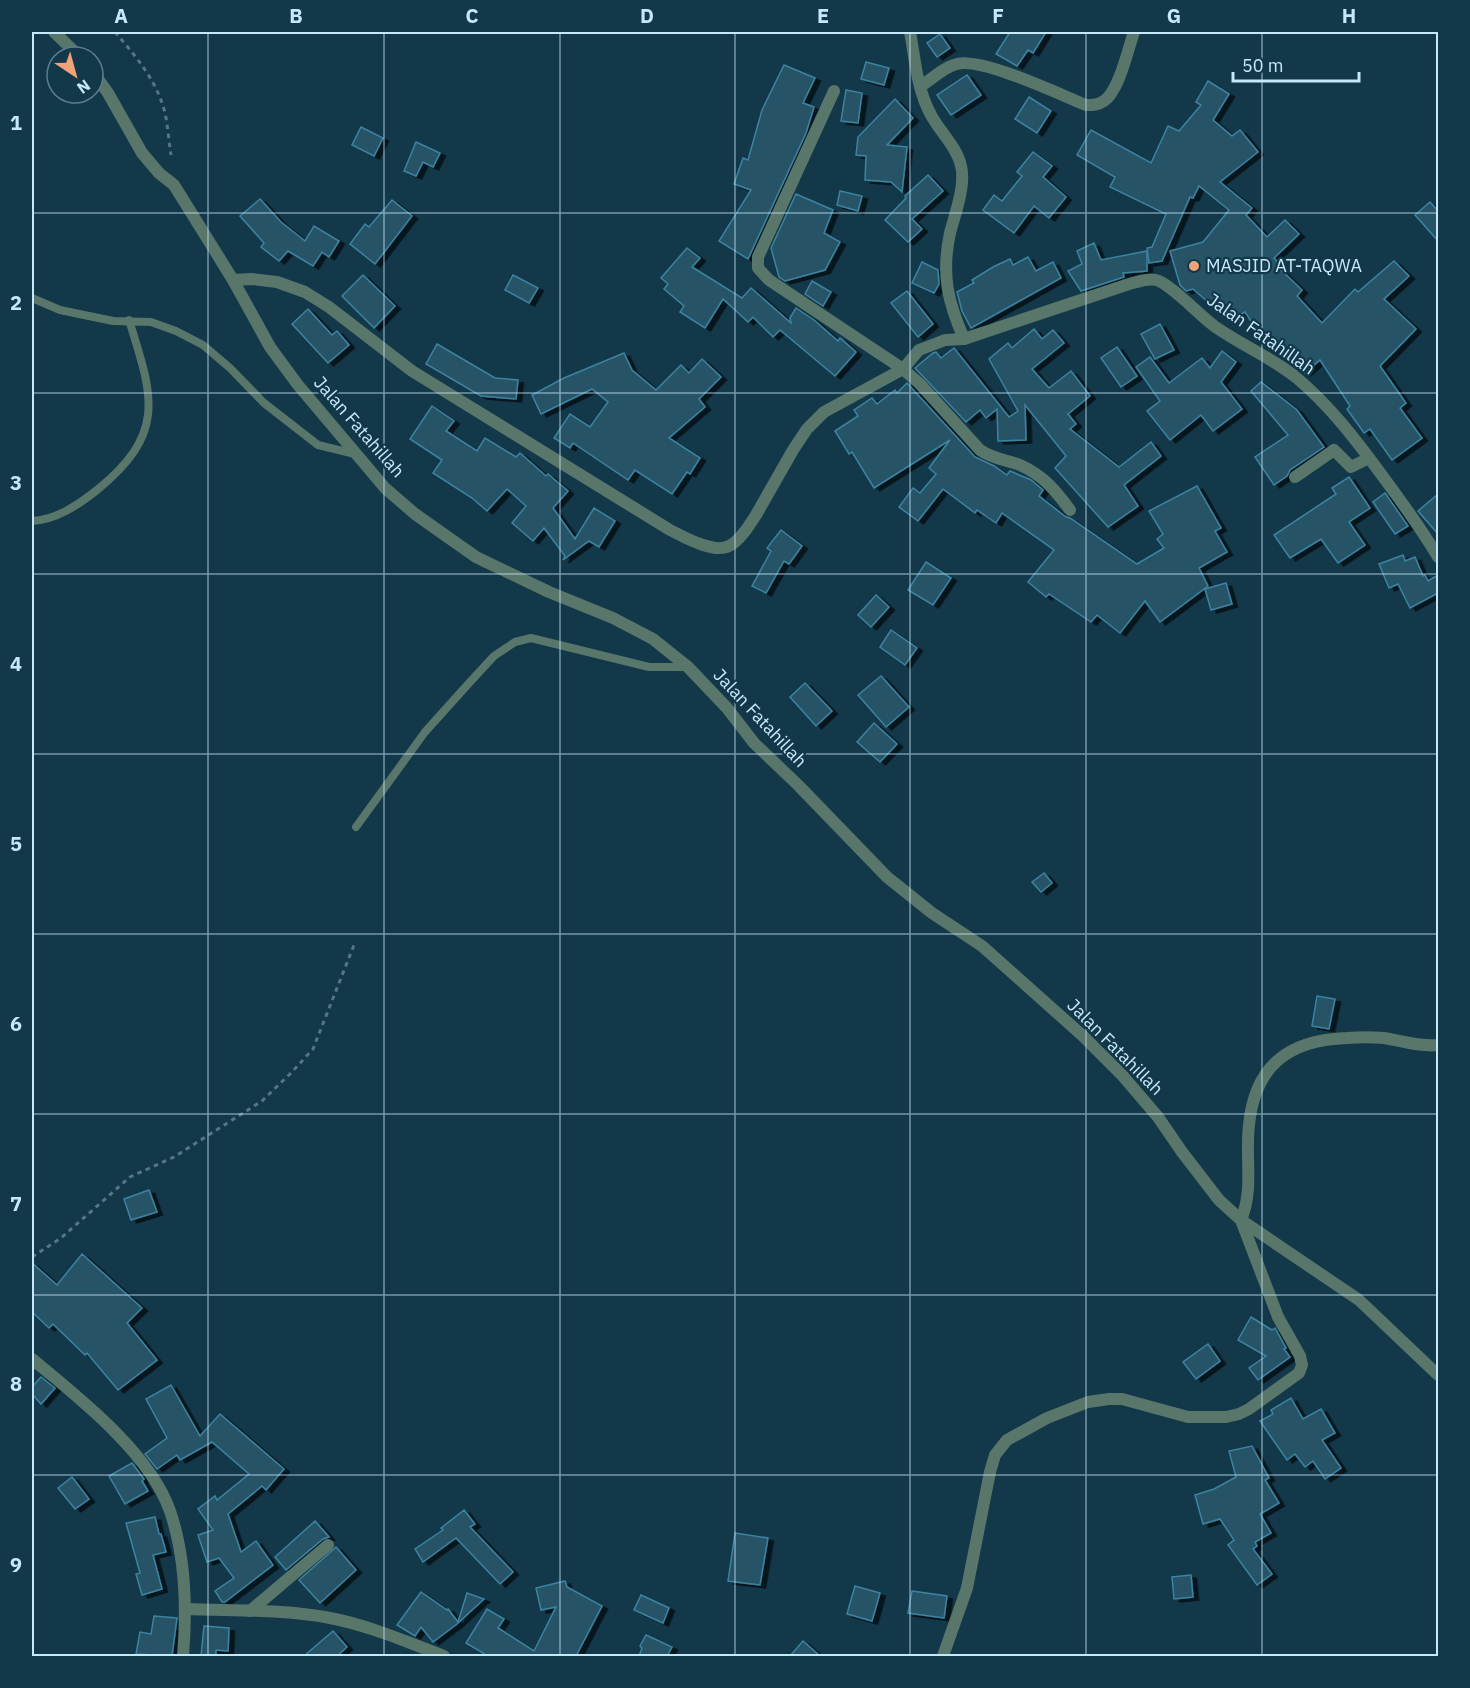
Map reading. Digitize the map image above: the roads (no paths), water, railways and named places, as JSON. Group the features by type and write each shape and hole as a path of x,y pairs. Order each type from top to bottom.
{"street":[{"path":"54,32 68,45"},
{"path":"910,32 921,87 930,114 957,154 963,177 950,236 946,279 951,308 964,339"},
{"path":"921,87 951,66 959,63 979,64 1086,105 1098,105 1111,95 1134,32"},
{"name":"Jalan Fatahillah","path":"105,89 142,153 174,185 233,280 270,346 298,385 385,488 415,514 476,557 549,592 614,618 653,639 688,667 727,708 754,743 887,877 932,913 982,946 1122,1075 1158,1117 1219,1200 1241,1220 1359,1300 1438,1375"},
{"path":"834,91 758,258 758,267 769,280 903,369 926,390 980,450 987,455 1019,465 1039,475 1056,491 1070,510"},
{"name":"Jalan Fatahillah","path":"233,280 252,279 277,282 305,292 329,307 412,371 670,530 718,549 727,548 737,540 756,515 807,429 824,412 903,369 919,350 945,340 964,339 1129,284 1144,280 1157,280 1217,328 1297,378 1322,401 1369,458 1421,529 1438,557"},
{"path":"1295,477 1334,450 1351,467 1369,458"},
{"path":"943,1656 967,1588 995,1455 1007,1440 1047,1418 1088,1402 1109,1399 1135,1402 1188,1417 1213,1418 1239,1414 1278,1390 1299,1373 1302,1365 1300,1356 1278,1317 1241,1220 1249,1193 1248,1139 1252,1105 1256,1089 1269,1067 1280,1057 1305,1044 1338,1038 1368,1037 1425,1046 1438,1045"},
{"path":"32,1359 97,1414 133,1450 155,1482 169,1510 180,1553 186,1609 183,1656"},
{"path":"250,1611 328,1545"},
{"path":"186,1609 296,1613 332,1618 394,1637 444,1656"}],"lane":[{"path":"32,298 60,310 112,321 151,322 176,331 203,345 230,368 264,403 318,445 355,454"},
{"path":"32,521 45,521 76,505 116,474 137,450 147,426 149,396 146,375 129,320"},
{"path":"356,827 424,732 494,656 515,642 531,638 649,667 688,667"}],"place":[{"name":"MASJID AT-TAQWA","path":"1194,266"}]}
